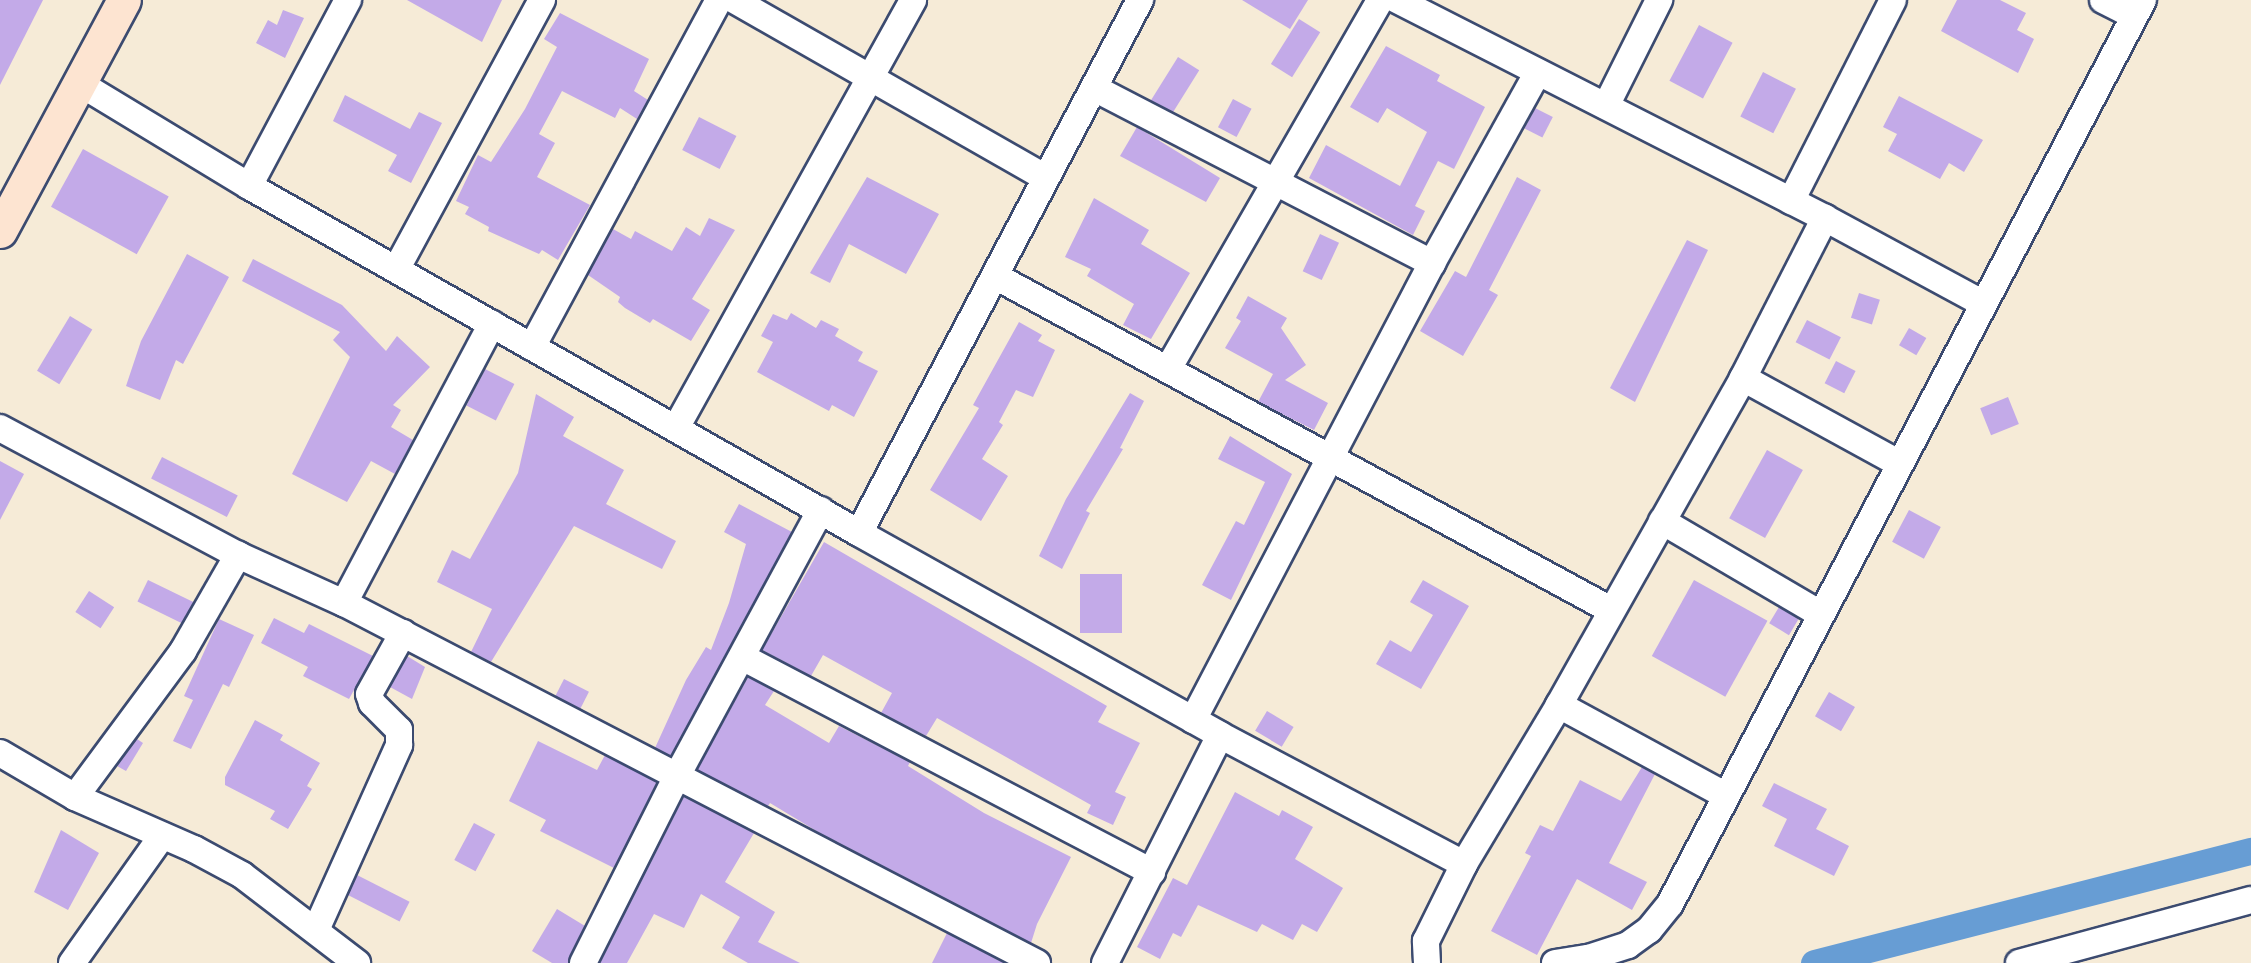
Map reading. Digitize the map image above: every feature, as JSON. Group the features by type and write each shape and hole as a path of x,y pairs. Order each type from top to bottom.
{"street":[{"path":"0,231 124,0"},
{"path":"249,186 348,0"},
{"path":"397,268 542,0"},
{"path":"532,347 718,0"},
{"path":"734,0 1046,178"},
{"path":"676,428 913,0"},
{"path":"859,533 1140,0"},
{"path":"1168,369 1380,0"},
{"path":"1397,0 1426,6 1538,72 1826,218 1982,303"},
{"path":"1606,106 1659,0"},
{"path":"1791,201 1893,0"},
{"path":"1555,963 1588,958 1628,945 1649,930 1670,904 1819,613 2138,8 2103,0"},
{"path":"1193,720 1432,263 1538,72"},
{"path":"80,83 249,186 397,268 859,533 1220,735 1464,864"},
{"path":"1094,88 1432,263"},
{"path":"1427,963 1426,941 1464,864 1558,705 1743,378 1826,218"},
{"path":"994,276 1168,369 1328,459 1611,610"},
{"path":"344,603 492,324"},
{"path":"1743,378 1898,462"},
{"path":"0,428 238,555 344,603 403,633 678,774 1037,963"},
{"path":"583,963 678,774 744,658 821,510"},
{"path":"1662,521 1819,613"},
{"path":"75,797 183,651 238,555"},
{"path":"316,930 399,745 399,730 372,703 369,694 403,633"},
{"path":"744,658 1152,872"},
{"path":"1558,705 1725,795"},
{"path":"1105,963 1220,735"},
{"path":"0,753 75,797 242,875 357,963"},
{"path":"72,963 162,836"},
{"path":"2019,963 2251,900"}],"building":[{"path":"0,0 43,0 0,85"},
{"path":"407,0 502,0 482,42"},
{"path":"1242,0 1308,0 1290,29"},
{"path":"1957,0 2000,0 2026,13 2017,30 2034,39 2018,73 1941,31"},
{"path":"283,10 304,18 285,58 256,43 268,20 277,25"},
{"path":"560,13 649,59 634,91 648,100 637,119 620,108 615,118 562,91 539,134 555,143 537,177 590,205 558,260 542,250 539,254 488,231 489,227 465,214 469,207 456,201 478,155 491,162 525,109 557,47 544,39"},
{"path":"1299,19 1320,32 1292,77 1271,64"},
{"path":"1699,25 1733,43 1703,98 1669,81"},
{"path":"1386,46 1440,75 1437,81 1485,107 1454,169 1438,161 1415,206 1425,211 1413,235 1309,178 1326,145 1400,186 1427,132 1387,108 1378,123 1350,107"},
{"path":"1178,57 1199,70 1172,113 1151,100"},
{"path":"1763,72 1796,89 1773,133 1740,117"},
{"path":"345,95 410,129 419,112 442,123 411,183 388,171 397,155 333,121"},
{"path":"1899,96 1983,140 1964,172 1949,163 1940,179 1888,151 1897,134 1883,127"},
{"path":"1233,99 1252,109 1237,137 1218,127"},
{"path":"1535,108 1553,117 1542,138 1525,128"},
{"path":"699,117 736,136 720,169 682,150"},
{"path":"1137,127 1220,178 1206,202 1120,156"},
{"path":"83,149 169,197 137,254 51,207"},
{"path":"867,177 939,214 906,274 849,244 830,283 810,273"},
{"path":"1517,177 1541,190 1489,290 1498,295 1463,356 1420,331 1455,271 1466,277"},
{"path":"1094,198 1149,230 1141,244 1190,273 1151,339 1123,325 1134,304 1087,276 1091,269 1065,257"},
{"path":"709,218 735,230 692,299 710,310 691,341 653,319 650,323 625,308 618,302 620,297 588,275 613,229 631,239 635,231 672,251 686,227 700,236"},
{"path":"1320,234 1339,243 1322,280 1303,271"},
{"path":"1687,240 1708,250 1635,402 1610,388"},
{"path":"187,254 229,277 183,364 176,360 160,400 126,386 141,341"},
{"path":"253,259 342,305 386,351 397,336 430,367 393,405 401,410 391,427 413,440 395,474 371,461 347,502 292,474 350,357 333,340 340,332 242,281"},
{"path":"1859,293 1880,300 1872,325 1851,318"},
{"path":"1248,296 1287,318 1281,328 1306,365 1285,380 1328,403 1314,430 1258,402 1273,374 1225,348 1241,321 1236,318"},
{"path":"791,313 816,328 821,320 839,329 835,336 863,352 858,361 878,371 854,417 832,405 829,411 757,372 773,342 761,336 773,314 787,320"},
{"path":"70,316 92,329 59,384 37,371"},
{"path":"1807,320 1841,337 1830,360 1796,342"},
{"path":"1019,322 1042,335 1038,341 1055,350 1033,397 1016,390 999,422 1003,425 982,459 1008,476 981,521 930,490 979,408 973,405"},
{"path":"1909,328 1926,338 1916,355 1899,345"},
{"path":"1836,361 1856,371 1844,393 1825,383"},
{"path":"485,369 514,384 496,421 466,406"},
{"path":"1130,393 1144,401 1120,448 1123,449 1086,511 1090,513 1062,569 1039,556 1066,499"},
{"path":"536,394 574,417 563,436 624,470 606,504 676,541 662,569 574,526 491,662 471,652 492,609 437,582 452,550 470,559 518,473"},
{"path":"2008,397 2019,424 1991,435 1980,408"},
{"path":"1230,436 1292,474 1231,600 1202,585 1236,521 1244,525 1265,482 1218,459"},
{"path":"1767,450 1803,470 1765,538 1729,518"},
{"path":"162,457 238,496 227,517 151,478"},
{"path":"0,461 24,474 0,520"},
{"path":"739,504 792,532 671,756 655,748 686,680 706,647 711,650 729,603 746,544 724,532"},
{"path":"1909,510 1941,527 1924,559 1892,542"},
{"path":"824,542 1107,706 1098,722 1140,743 1115,792 1126,797 1113,825 1087,813 1091,805 937,718 926,736 881,713 892,693 823,655 811,676 762,650"},
{"path":"1080,574 1122,574 1122,633 1080,633"},
{"path":"148,580 194,602 183,624 137,602"},
{"path":"1423,580 1469,606 1421,689 1376,664 1390,640 1411,652 1433,615 1410,602"},
{"path":"1694,580 1767,621 1725,697 1652,656"},
{"path":"89,591 114,607 101,628 75,612"},
{"path":"1779,607 1799,619 1789,635 1769,623"},
{"path":"274,618 304,633 309,624 373,656 349,699 303,676 308,667 261,643"},
{"path":"219,619 254,635 229,687 223,684 191,749 173,741 193,700 184,696"},
{"path":"407,656 425,667 412,699 390,687"},
{"path":"748,677 774,691 765,705 829,743 839,726 910,762 908,766 984,813 1071,857 1037,924 1031,943 828,838 770,803 768,806 697,770"},
{"path":"564,679 589,692 580,709 555,696"},
{"path":"1829,692 1855,707 1841,731 1815,716"},
{"path":"1267,711 1294,727 1282,747 1255,731"},
{"path":"255,720 283,735 280,740 320,763 307,786 312,789 288,829 270,819 275,811 225,785 225,777"},
{"path":"137,739 143,743 126,771 117,766"},
{"path":"538,741 597,770 605,755 657,782 614,868 540,831 546,820 509,801"},
{"path":"1642,767 1655,774 1609,863 1647,882 1632,910 1577,879 1537,955 1491,931 1531,856 1525,853 1540,825 1553,831 1580,780 1621,801"},
{"path":"1774,783 1827,809 1816,829 1849,846 1834,876 1774,846 1787,819 1762,806"},
{"path":"1235,792 1279,816 1282,810 1313,827 1295,859 1343,888 1317,932 1302,924 1293,940 1262,924 1257,932 1198,905 1181,937 1173,933 1160,959 1137,947 1173,878 1187,885"},
{"path":"684,796 754,833 725,882 775,912 758,942 800,963 748,963 722,948 740,917 701,894 684,928 654,914 627,963 600,963"},
{"path":"474,823 495,834 475,871 454,860"},
{"path":"61,830 99,853 68,910 34,892"},
{"path":"357,875 410,902 400,921 347,895"},
{"path":"557,909 585,926 568,963 552,963 532,951"},
{"path":"947,933 1004,963 932,963"}],"waterway":[{"path":"1814,963 2251,851"}]}
